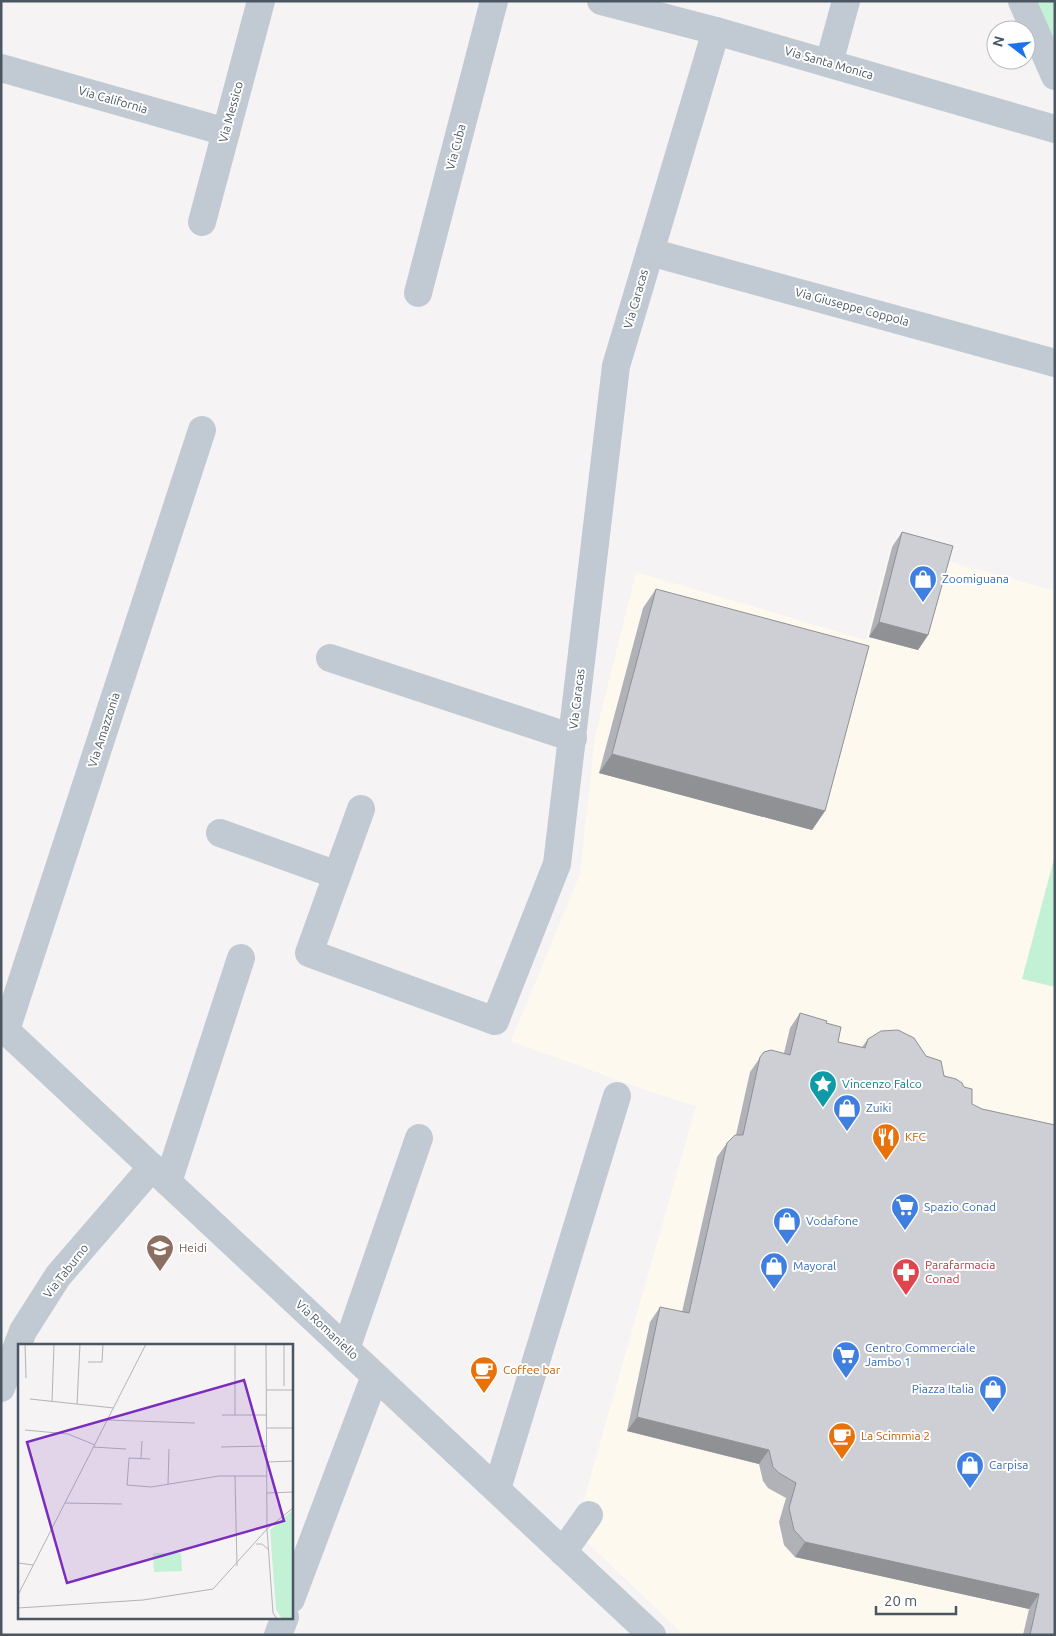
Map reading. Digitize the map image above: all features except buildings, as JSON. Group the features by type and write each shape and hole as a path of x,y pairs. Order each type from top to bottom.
{"street":[{"name":"Via Messico","path":"202,222 261,1"},
{"name":"Via Cuba","path":"418,293 494,1"},
{"path":"829,63 846,1"},
{"path":"1022,1 1055,76"},
{"name":"Via Santa Monica","path":"608,2 829,63 1055,129"},
{"name":"Via Caracas","path":"361,809 309,953 495,1021 558,864 616,366 716,31"},
{"name":"Via California","path":"1,68 226,132"},
{"name":"Via Giuseppe Coppola","path":"650,252 1055,363"},
{"name":"Via Amazzonia","path":"4,1028 202,430"},
{"path":"330,658 572,738"},
{"path":"220,833 337,876"},
{"path":"160,1174 241,958"},
{"name":"Via Romaniello","path":"4,1028 652,1635"},
{"path":"496,1490 617,1096"},
{"path":"346,1349 419,1138"},
{"name":"Via Taburno","path":"1,1388 23,1331 58,1276 160,1174"},
{"path":"292,1596 375,1376"},
{"path":"563,1552 589,1515"},
{"path":"278,1635 284,1618"}],"shaded area":[{"path":"891,545 1055,591 1055,1635 684,1635 575,1531 696,1106 648,1091 511,1041 580,874 595,736 636,572 866,640"}],"green space":[{"path":"1036,1 1055,1 1055,42"},
{"path":"1055,855 1055,987 1022,979"}],"place":[{"name":"Zoomiguana","path":"923,603"},
{"name":"Vincenzo Falco","path":"823,1108"},
{"name":"Zuiki","path":"847,1132"},
{"name":"KFC","path":"886,1161"},
{"name":"Spazio Conad","path":"905,1231"},
{"name":"Vodafone","path":"787,1245"},
{"name":"Heidi","path":"160,1272"},
{"name":"Mayoral","path":"774,1290"},
{"name":"Parafarmacia Conad","path":"906,1296"},
{"name":"Centro Commerciale Jambo 1","path":"846,1379"},
{"name":"Coffee bar","path":"484,1394"},
{"name":"Piazza Italia","path":"993,1413"},
{"name":"La Scimmia 2","path":"842,1460"},
{"name":"Carpisa","path":"970,1489"}]}
